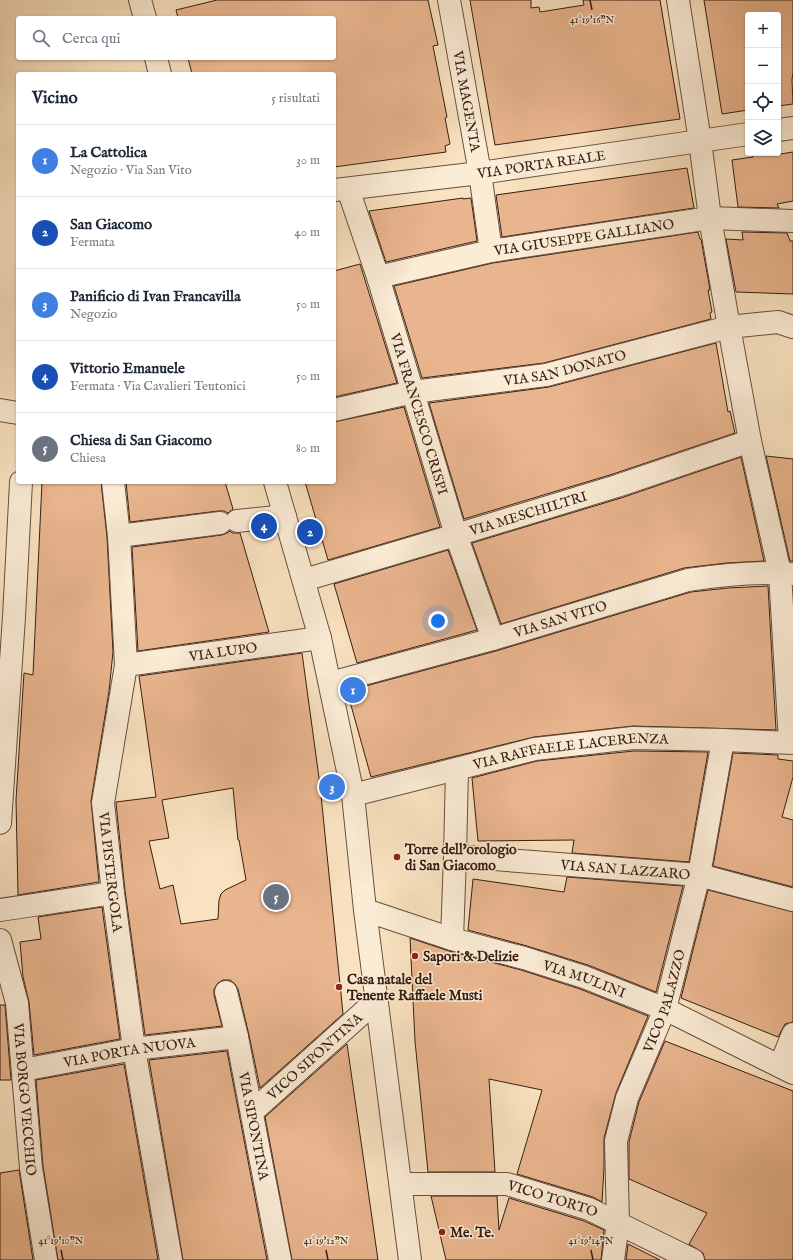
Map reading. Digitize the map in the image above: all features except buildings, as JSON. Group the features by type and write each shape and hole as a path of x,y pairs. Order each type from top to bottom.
{"street":[{"path":"140,0 144,16"},
{"name":"VIA MAGENTA","path":"449,0 480,173 491,251"},
{"path":"678,0 700,141 710,218 750,441 786,573 792,742"},
{"path":"156,60 160,72"},
{"path":"781,130 793,128"},
{"name":"VIA PORTA REALE","path":"341,190 480,173 745,134"},
{"name":"VIA FRANCESCO CRISPI","path":"341,190 378,277 456,535 493,639"},
{"name":"VIA GIUSEPPE GALLIANO","path":"378,277 491,251 710,218 793,221"},
{"name":"VIA SAN DONATO","path":"336,410 413,392 546,375 729,326 778,322 793,327"},
{"path":"0,410 16,413"},
{"name":"VIA MESCHILTRI","path":"304,580 617,486 750,441"},
{"path":"0,823 7,617 20,484"},
{"name":"VIA PISTERGOLA","path":"112,484 119,536 126,665 103,803 113,893 134,1049 171,1260"},
{"path":"276,484 320,638 353,795 410,1260"},
{"path":"119,536 285,516"},
{"name":"VIA SAN VITO","path":"330,683 493,639 688,580 720,575 786,573"},
{"name":"VIA LUPO","path":"126,665 320,638"},
{"name":"VIA RAFFAELE LACERENZA","path":"353,795 457,770 535,749 633,738 792,742"},
{"name":"VICO PALAZZO","path":"613,1260 618,1222 616,1141 627,1098 665,1009 699,876 723,740"},
{"path":"452,939 456,856 457,770"},
{"name":"VIA SAN LAZZARO","path":"456,856 699,876 793,900"},
{"path":"0,910 113,893"},
{"name":"VIA MULINI","path":"366,910 452,939 584,976 665,1009 786,1070"},
{"name":"VIA BORGO VECCHIO","path":"0,940 17,1003 31,1168 46,1260"},
{"name":"VIA SIPONTINA","path":"226,992 237,1037 280,1260"},
{"name":"VICO SIPONTINA","path":"252,1112 377,1000"},
{"path":"786,1070 793,1034"},
{"name":"VIA PORTA NUOVA","path":"23,1070 134,1049 237,1037"},
{"name":"VICO TORTO","path":"401,1184 507,1184 589,1209 618,1222 692,1260"}],"place":[{"name":"Vittorio Emanuele","path":"264,526"},
{"name":"San Giacomo","path":"310,532"},
{"name":"La Cattolica","path":"353,690"},
{"name":"Panificio di Ivan Francavilla","path":"332,787"},
{"name":"Torre dell'orologio di San Giacomo","path":"397,857"},
{"name":"Chiesa di San Giacomo","path":"276,897"},
{"name":"Sapori & Delizie","path":"415,956"},
{"name":"Casa natale del Tenente Raffaele Musti","path":"339,987"},
{"name":"Me. Te.","path":"442,1232"}]}
